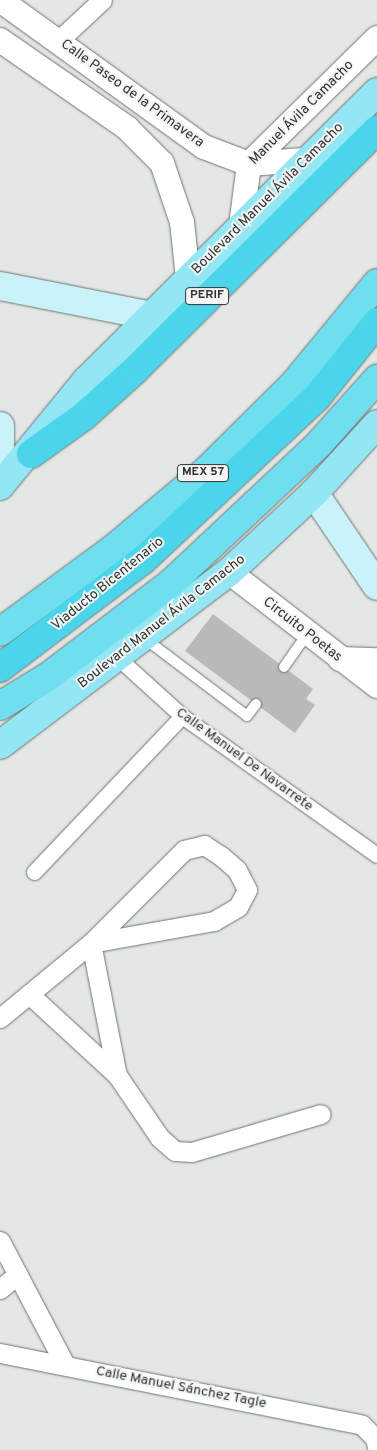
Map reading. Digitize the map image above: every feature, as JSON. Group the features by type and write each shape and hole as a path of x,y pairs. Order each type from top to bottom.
{"highway":[{"name":"PERIF","path":"31,454 84,416 135,370 377,130"},
{"name":"MEX 57","path":"0,632 113,550 206,470 293,385 377,283"},
{"name":"Viaducto Bicentenario","path":"0,668 143,560 317,397 377,322"},
{"name":"Boulevard Manuel Ávila Camacho","path":"0,706 49,676 171,583 318,445 377,379"}],"main road":[{"name":"Boulevard Manuel Ávila Camacho","path":"0,486 31,454 86,381 304,160 377,92"},
{"path":"0,286 152,316"},
{"path":"0,426 0,478"},
{"name":"Boulevard Manuel Ávila Camacho","path":"0,745 229,572 314,493 375,429"},
{"path":"314,493 377,586"}],"street":[{"name":"Calle Paseo de la Primavera","path":"0,0 204,147 249,164 304,160"},
{"path":"58,41 102,0"},
{"name":"Manuel Ávila Camacho","path":"241,226 249,164 377,38"},
{"path":"0,40 128,128 162,163 182,222 188,278"},
{"name":"Circuito Poetas","path":"229,572 306,635 377,686"},
{"name":"Calle Manuel De Navarrete","path":"117,657 182,716 377,855"},
{"path":"339,658 377,660"},
{"path":"34,872 182,716"},
{"path":"2,1012 29,994 91,943 184,850 204,845 237,870 247,890 238,907 214,921 91,943"},
{"path":"91,943 117,1075"},
{"path":"29,994 117,1075 160,1138 174,1151 192,1152 321,1114"},
{"path":"0,1241 65,1365"},
{"path":"0,1289 18,1274"},
{"name":"Calle Manuel Sánchez Tagle","path":"0,1353 362,1425 376,1438 377,1447"}],"lane":[{"path":"284,667 306,635"},
{"path":"143,638 247,716 256,704"}],"building":[{"path":"213,614 313,689 306,699 315,705 295,733 185,651"}]}
